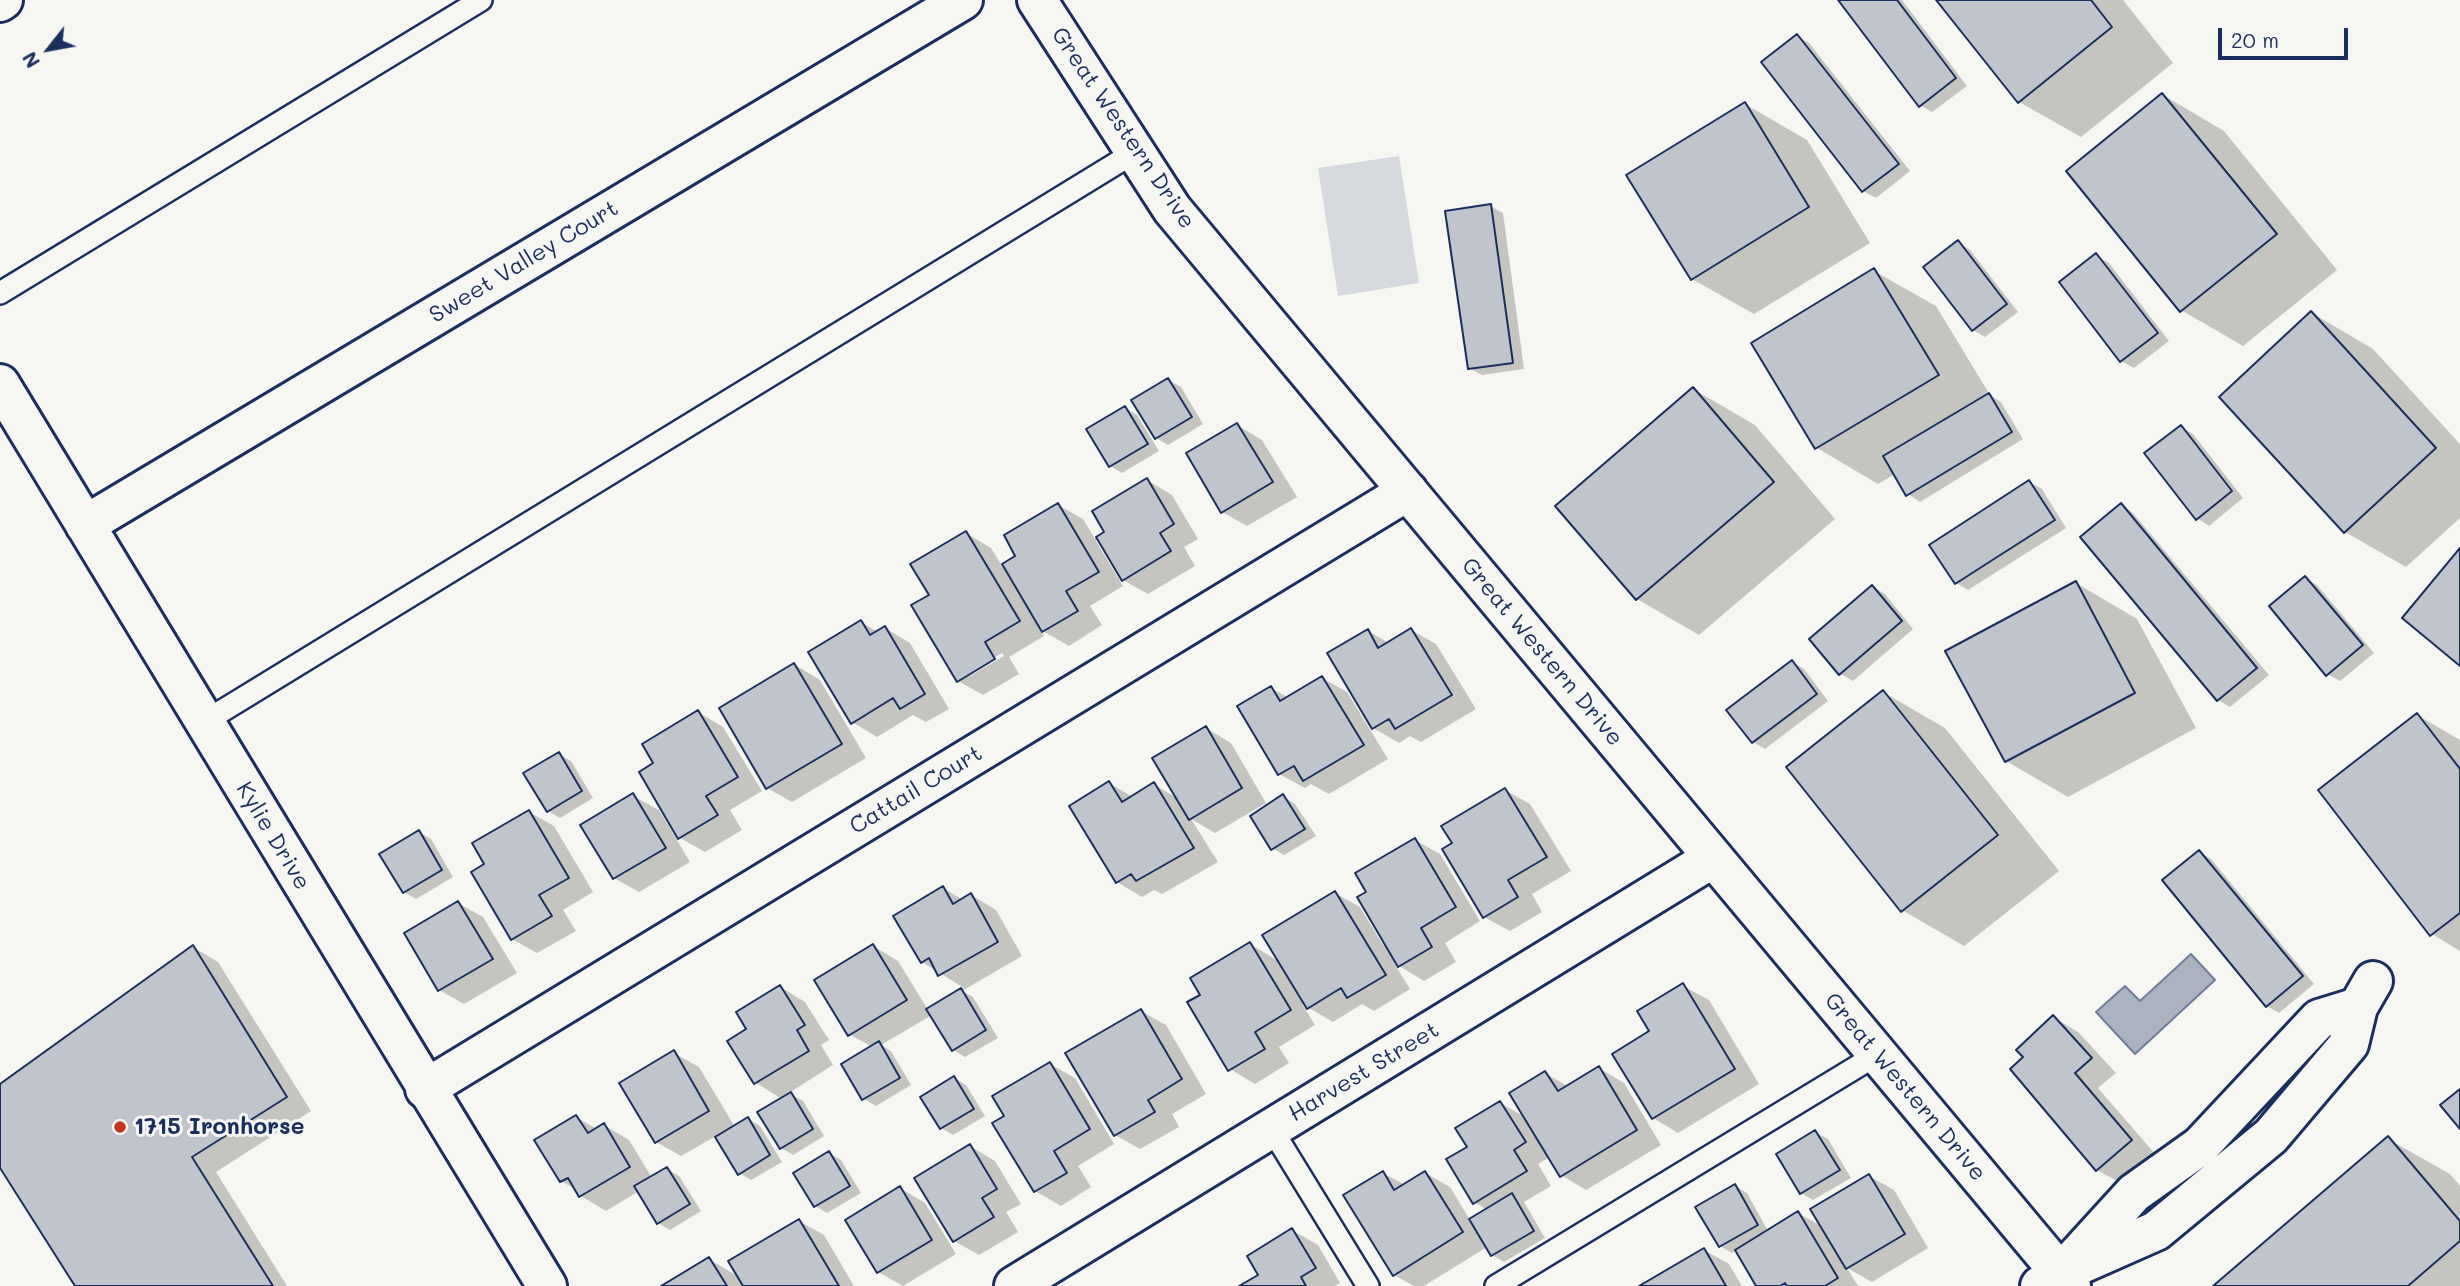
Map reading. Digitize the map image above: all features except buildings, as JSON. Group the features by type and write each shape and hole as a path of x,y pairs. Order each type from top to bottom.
{"street":[{"name":"Sweet Valley Court","path":"85,525 963,0"},
{"name":"Great Western Drive","path":"1037,0 1172,209 1878,1054 2057,1282"},
{"name":"Kylie Drive","path":"0,384 425,1089 547,1286"},
{"name":"Cattail Court","path":"425,1089 1408,491"},
{"name":"Harvest Street","path":"1014,1286 1713,858"},
{"path":"2057,1282 2156,1231 2271,1136 2350,1044 2365,994"}],"lane":[{"path":"0,293 481,0"},
{"path":"204,722 1135,152"},
{"path":"1496,1286 1878,1054"},
{"path":"1271,1128 1368,1286"}],"shaded area":[{"path":"1399,156 1419,283 1338,296 1318,168"},
{"path":"2191,954 2215,980 2135,1054 2096,1012 2125,986 2140,1001"}],"place":[{"name":"1715 Ironhorse","path":"120,1127"}]}
